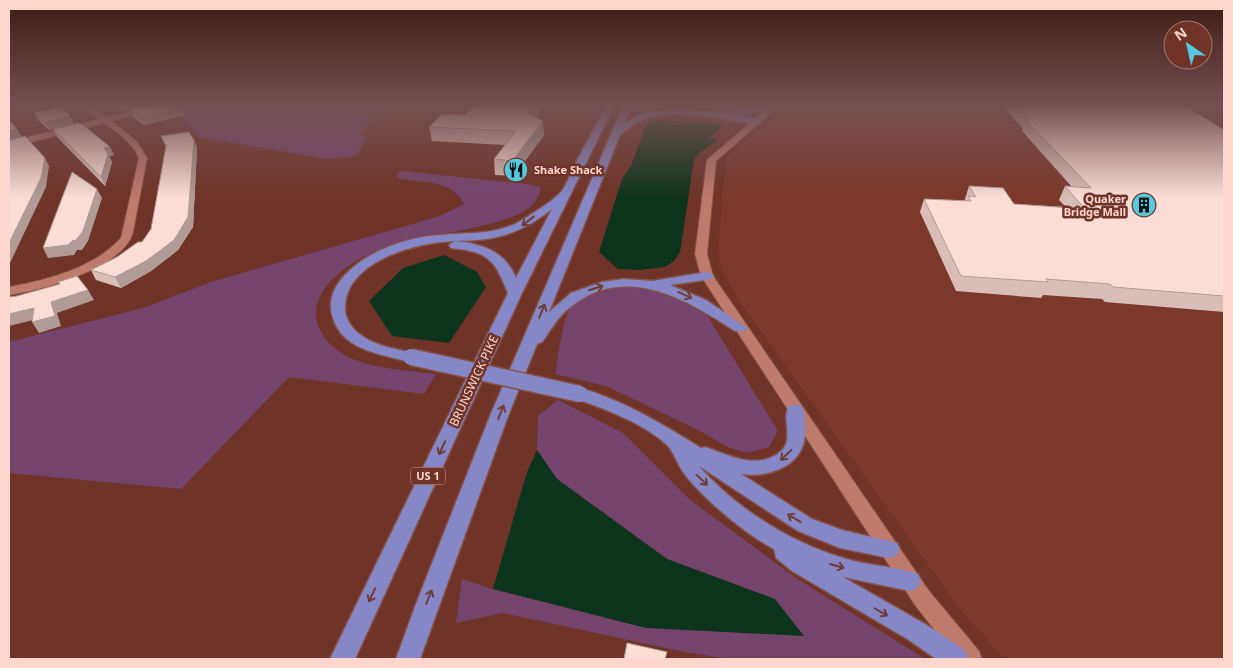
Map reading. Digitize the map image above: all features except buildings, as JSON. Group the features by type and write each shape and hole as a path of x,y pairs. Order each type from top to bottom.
{"highway":[{"name":"BRUNSWICK PIKE","path":"342,659 515,294 595,135"},
{"path":"408,659 470,488 615,135"},
{"path":"567,192 540,210 523,225 503,233 474,238 432,239 404,246 360,268 341,290 338,310 345,330 363,344 411,357 580,394 633,415 805,524 840,538 889,549"},
{"path":"380,257 402,249 429,245 473,248 490,254 500,262 515,294"},
{"path":"524,356 553,318 572,299 598,287 707,276"},
{"path":"638,284 670,289 683,294 740,328"},
{"path":"674,441 734,465 756,468 770,465 782,460 793,449 797,436 795,410"},
{"path":"674,441 693,472 725,504 800,564 917,632 956,659"},
{"path":"753,527 794,550 826,563 876,577 910,581"}],"street":[{"path":"9,145 47,135"},
{"path":"9,291 38,285 74,274 107,256 126,239 143,158 137,146 124,135"},
{"path":"741,135 711,162 702,254 702,263 707,276 910,581 934,615 971,659"}],"shaded area":[{"path":"198,135 361,135 367,137 356,156 328,159 199,137"},
{"path":"642,135 713,135 709,138 717,140 698,154 694,160 680,252 674,261 665,267 640,270 618,269 599,252 622,179 631,166"},
{"name":"Quaker Bridge Mall","path":"753,135 1224,135 1224,659 1004,659 958,606 739,301 722,271 718,256 722,194 727,158"},
{"path":"401,171 541,187 535,202 519,214 491,224 399,243 377,251 356,261 336,276 323,292 318,301 316,318 321,332 329,343 347,356 366,363 436,374 424,394 289,377 181,489 9,473 9,342 143,308 211,282 440,216 464,204 459,196 444,186 398,178 396,174"},
{"path":"444,255 477,272 486,287 449,343 392,336 369,301 403,268"},
{"path":"612,287 662,291 684,300 707,315 778,431 769,447 747,453 728,447 698,430 606,386 555,374 564,324 571,306 584,296"},
{"path":"558,400 623,433 689,499 796,578 925,659 730,659 684,652 503,613 456,623 462,579 493,589 646,628 775,599 667,559 557,479 537,450 538,416"},
{"path":"537,450 557,479 667,559 775,599 804,636 646,628 493,589 527,472"}],"place":[{"name":"Shake Shack","path":"516,170"},
{"name":"Quaker Bridge Mall","path":"1144,205"}]}
